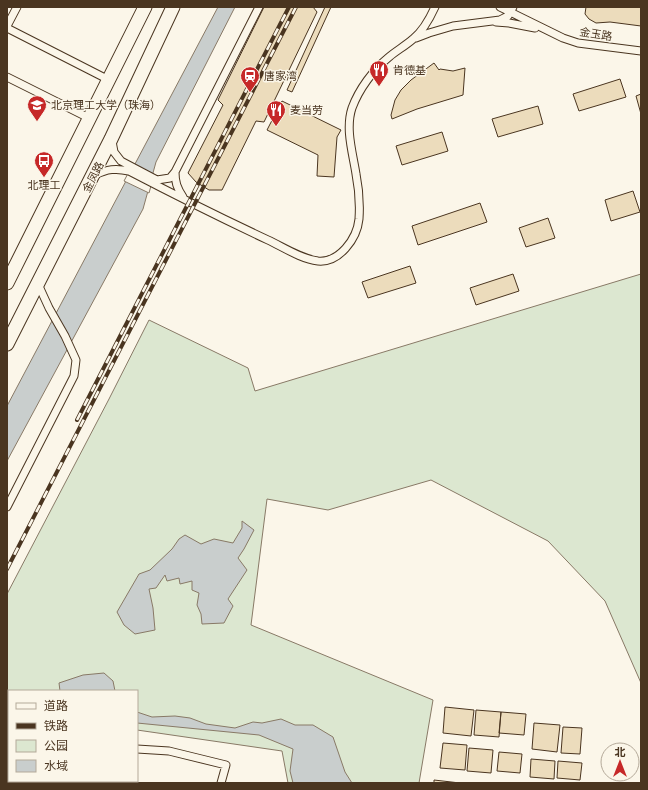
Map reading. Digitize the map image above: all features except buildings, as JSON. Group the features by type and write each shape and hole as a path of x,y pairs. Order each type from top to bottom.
{"highway":[{"path":"7,283 144,7"},
{"name":"金凤路","path":"7,344 93,176 173,7"}],"street":[{"path":"17,7 7,27 108,80"},
{"path":"157,183 170,178 175,172 259,7"},
{"path":"111,139 114,152 130,169 183,198 310,259 319,261 326,260 339,254 347,246 354,237 359,221 359,190 350,131 350,115 352,108 364,85 376,69 422,30 435,7"},
{"path":"500,7 512,10 550,33"},
{"path":"414,38 440,29 464,24 500,20 512,10"},
{"path":"488,22 519,25 550,33"},
{"name":"金玉路","path":"550,33 578,43 641,51"},
{"path":"7,77 89,118"},
{"path":"93,176 104,170 114,168 130,169"},
{"path":"175,172 177,189 183,198"},
{"path":"8,501 74,376 76,360 38,284"},
{"path":"138,749 170,751 226,765 221,783"}],"green space":[{"path":"641,274 641,683 605,601 548,541 431,480 328,510 267,499 251,625 433,700 419,783 288,783 282,751 138,730 138,690 8,690 7,746 7,594 149,320 248,368 255,391"}],"water":[{"path":"218,7 235,7 156,162 143,209 7,461 7,406"},
{"path":"242,521 254,530 238,558 247,570 228,599 233,606 224,623 202,624 201,614 197,605 199,593 192,590 192,581 180,584 179,578 167,581 165,575 156,588 149,589 153,608 155,630 135,634 124,625 117,612 139,574 150,570 172,549 179,539 185,535 201,544 214,539 233,543 242,528"},
{"path":"104,673 113,681 115,690 60,690 59,683 83,675"},
{"path":"138,712 152,717 175,716 190,718 206,724 235,728 253,722 262,723 281,719 295,725 313,725 333,737 345,772 352,783 293,783 290,771 293,749 259,735 138,723"}],"pier":[{"path":"133,164 154,175 149,193 124,181"}],"railway":[{"path":"77,420 289,7"},
{"path":"7,569 296,7"}],"place":[{"name":"肯德基","path":"379,87"},
{"name":"唐家湾","path":"250,93"},
{"name":"北京理工大学（珠海）","path":"37,122"},
{"name":"麦当劳","path":"276,127"},
{"name":"北理工","path":"44,178"}]}
